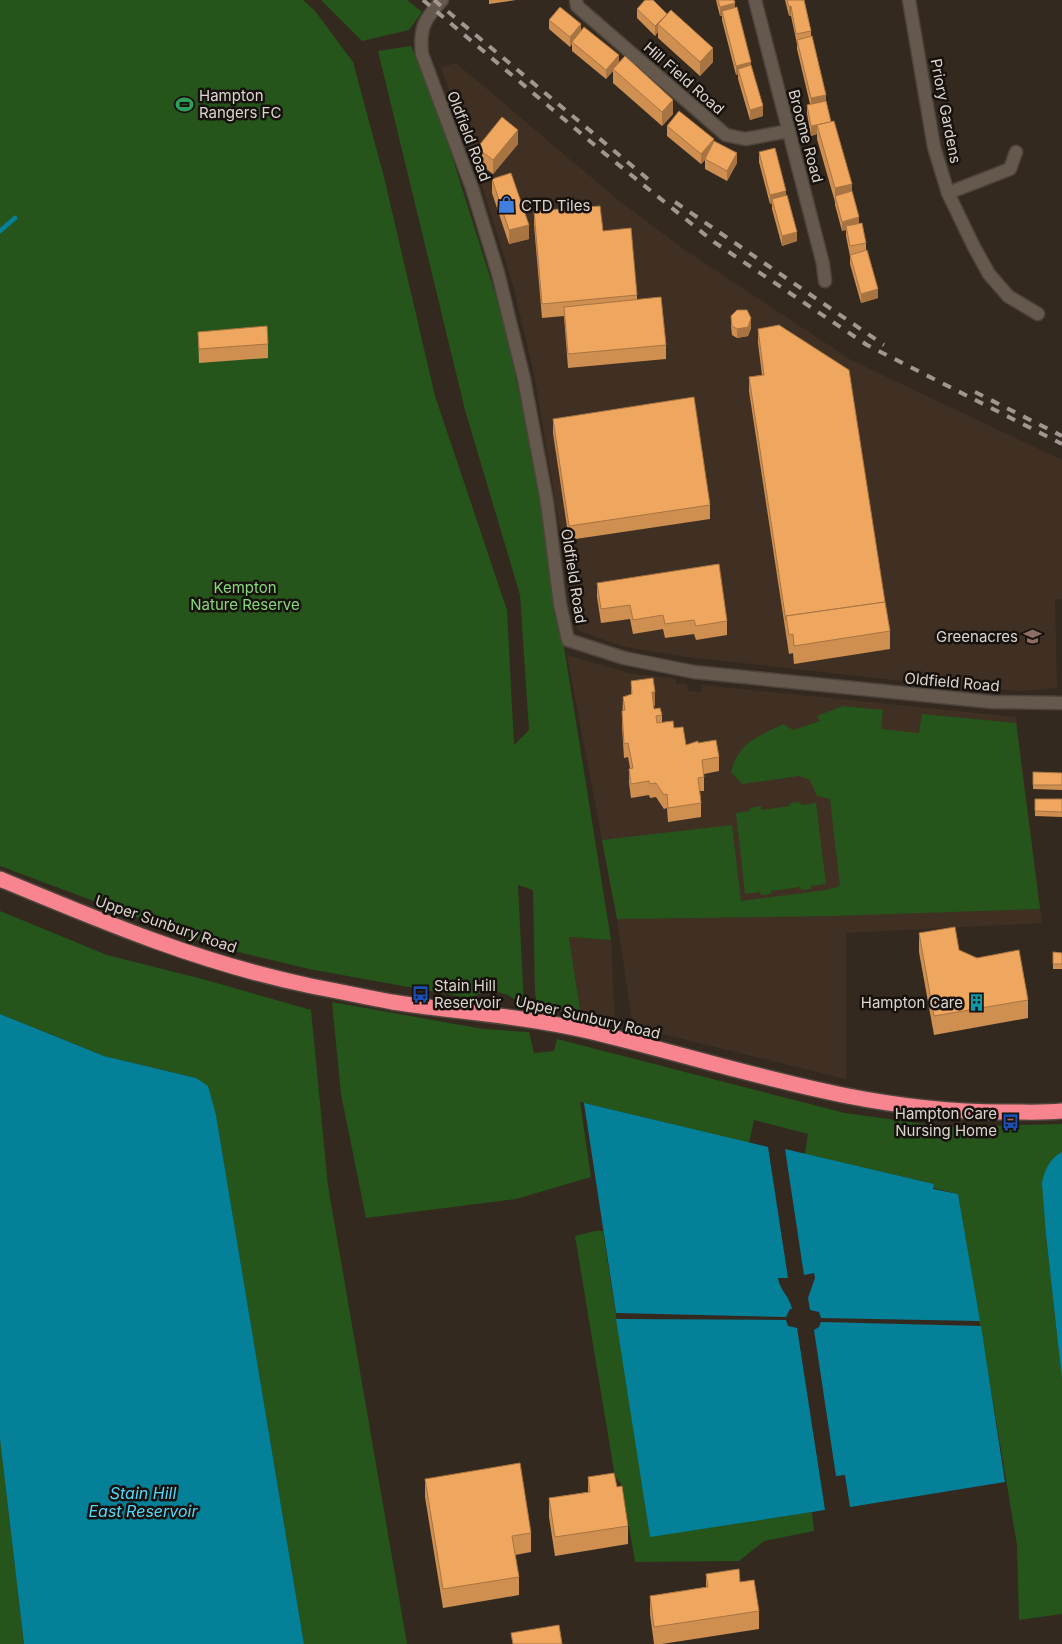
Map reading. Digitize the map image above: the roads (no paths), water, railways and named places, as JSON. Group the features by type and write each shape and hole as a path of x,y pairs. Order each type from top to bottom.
{"highway":[{"name":"Upper Sunbury Road","path":"0,879 136,936 207,960 308,985 392,1002 554,1024 849,1098 909,1108 966,1112 1062,1111"}],"street":[{"name":"Oldfield Road","path":"442,0 428,16 420,36 422,54 428,75 472,188 498,273 524,379 547,502 560,604 568,640 624,658 694,672 992,702 1062,703"},
{"name":"Hill Field Road","path":"576,0 577,6 726,135 745,139 789,131"},
{"name":"Broome Road","path":"755,0 823,264 824,281"},
{"name":"Priory Gardens","path":"909,0 934,147 948,193 989,274 1008,296 1038,314"},
{"path":"948,193 1010,169 1016,152"}],"water":[{"name":"Stain Hill East Reservoir","path":"0,1014 104,1056 196,1078 208,1086 216,1115 304,1644 24,1644 0,1439"},
{"path":"584,1103 768,1147 788,1278 778,1278 792,1309 790,1309 786,1317 616,1313"},
{"path":"785,1149 934,1184 933,1189 958,1194 980,1321 821,1318 819,1312 810,1310 808,1298 815,1278 814,1273 804,1275"},
{"path":"1062,1152 1062,1380 1042,1183 1048,1165"},
{"path":"616,1319 786,1320 788,1326 797,1328 825,1510 650,1537"},
{"path":"821,1322 981,1326 1005,1482 850,1507 845,1475 836,1476 814,1330 819,1327"}],"waterway":[{"path":"0,231 15,218"}],"railway":[{"path":"423,0 604,153 714,242 867,345 1062,444"},
{"path":"434,0 649,180"},
{"path":"675,202 884,345"},
{"path":"975,392 1062,436"}],"place":[{"name":"Hampton Rangers FC","path":"185,104"},
{"name":"CTD Tiles","path":"507,205"},
{"name":"Greenacres","path":"1032,636"},
{"name":"Stain Hill Reservoir","path":"420,994"},
{"name":"Hampton Care","path":"977,1002"},
{"name":"Hampton Care Nursing Home","path":"1011,1122"}],"park label":[{"name":"Kempton Nature Reserve","path":"245,596"}]}
